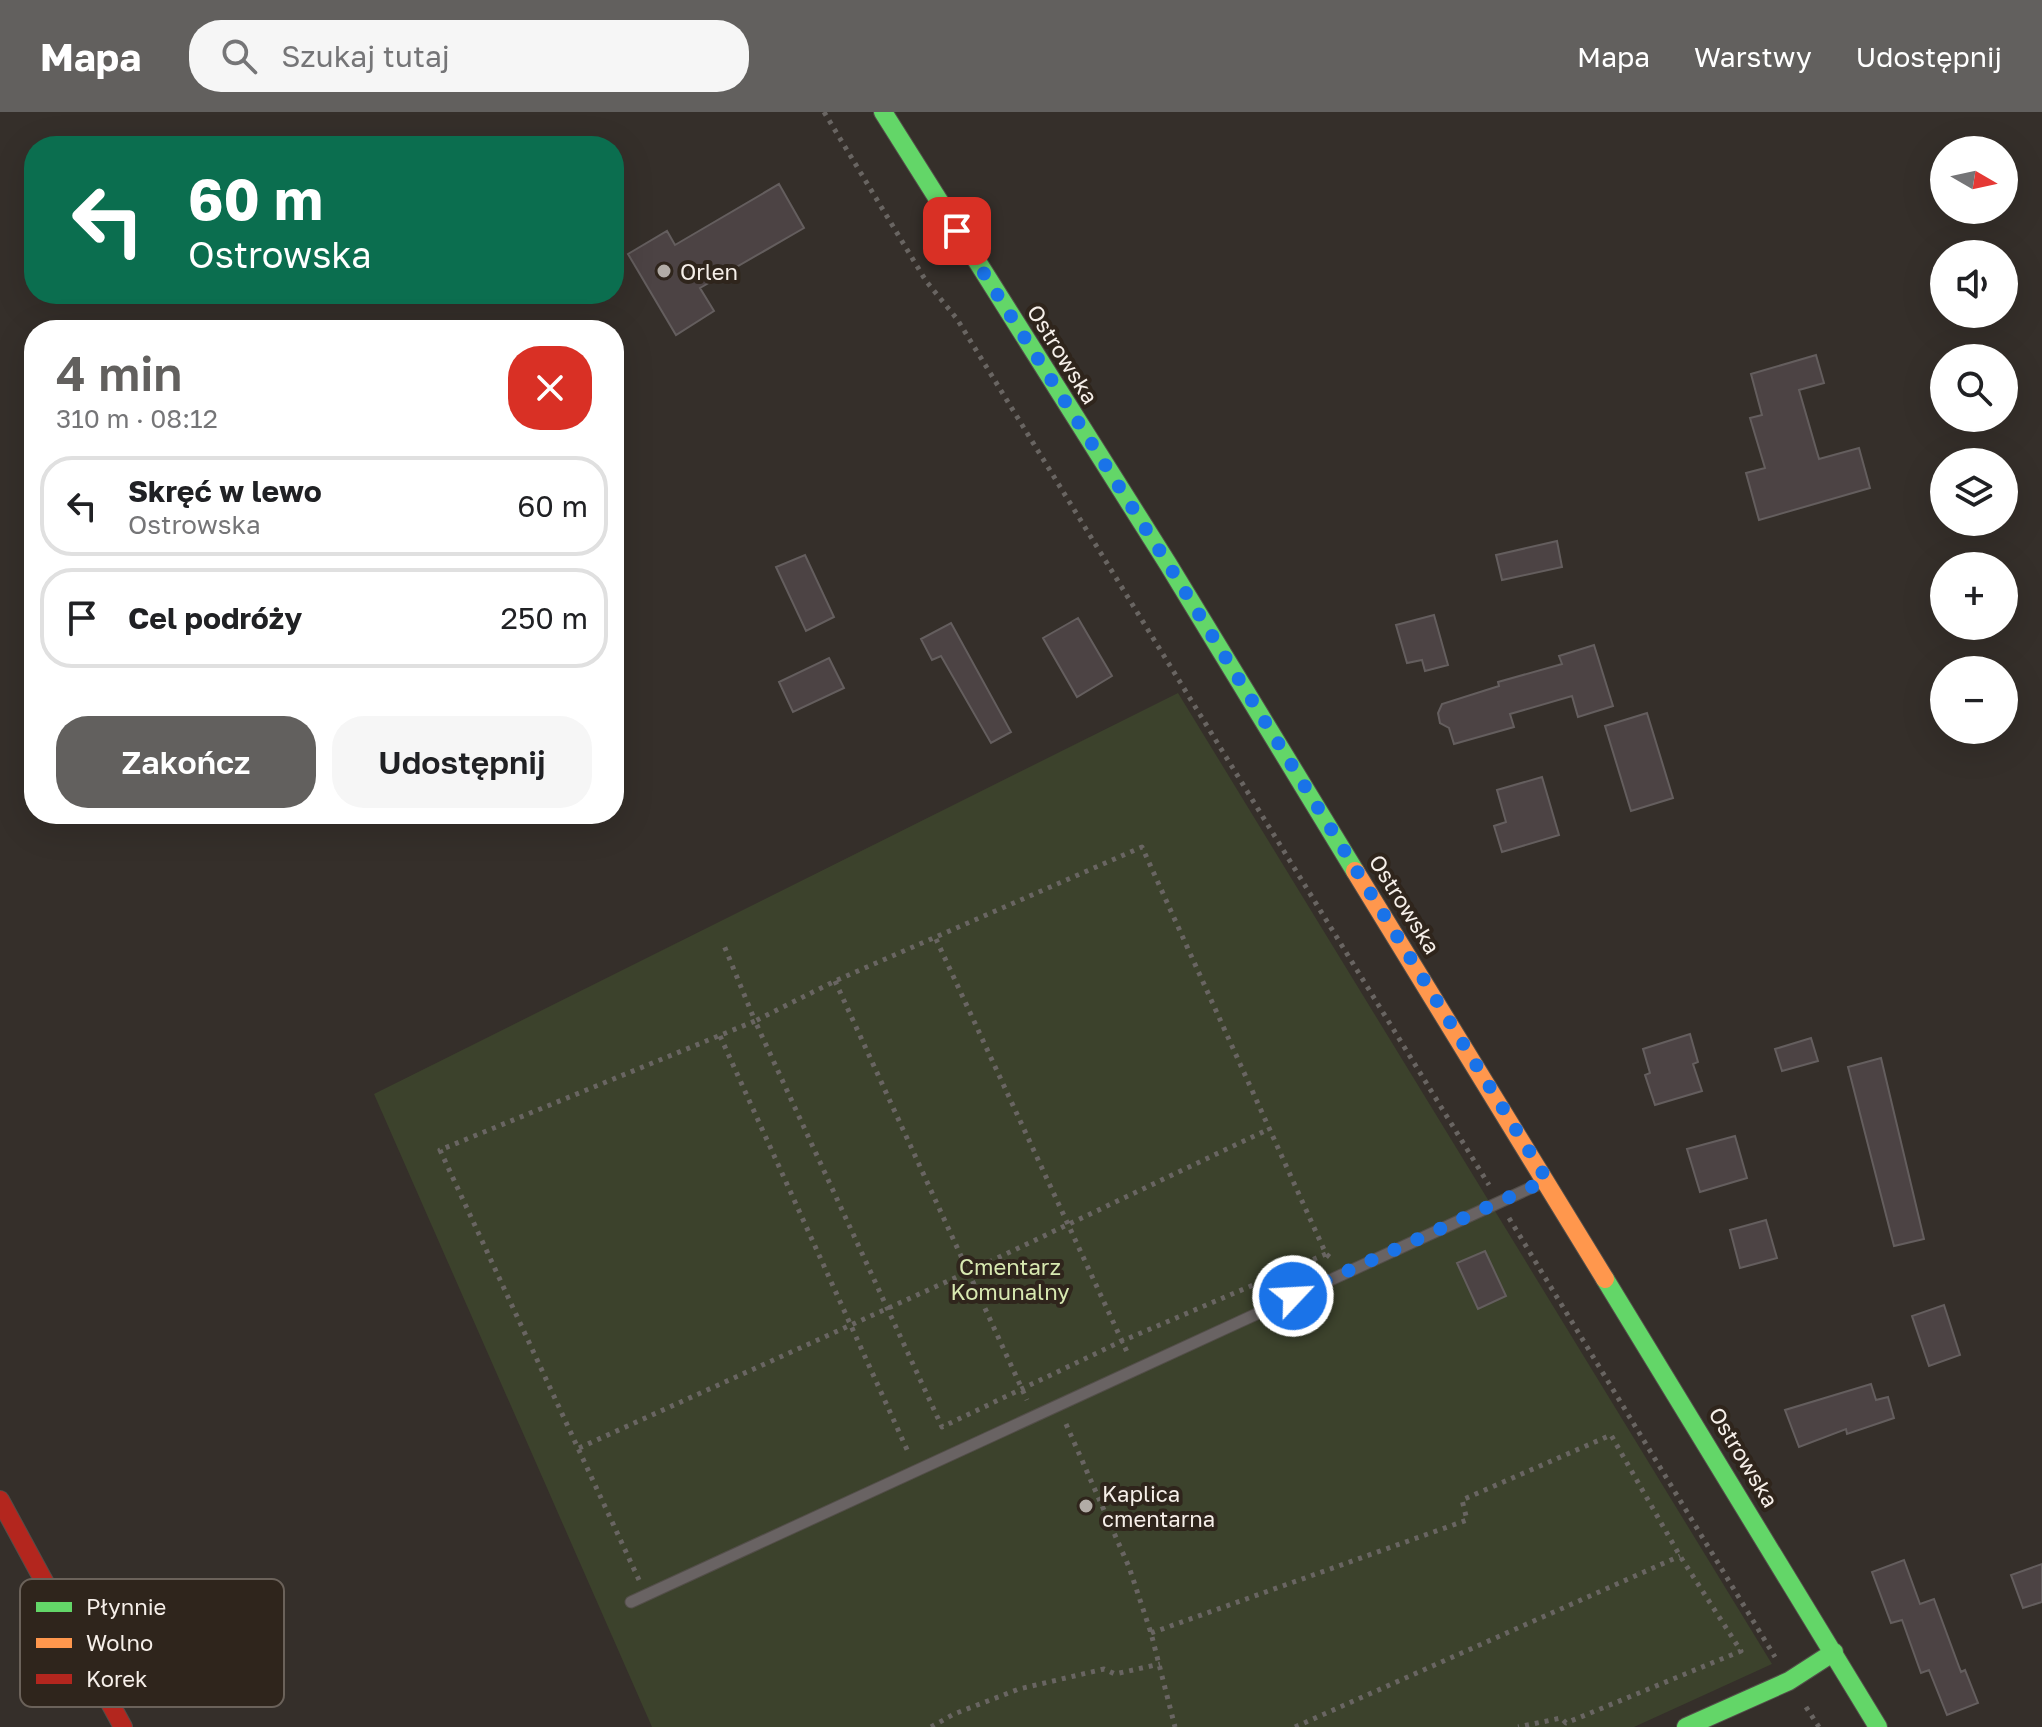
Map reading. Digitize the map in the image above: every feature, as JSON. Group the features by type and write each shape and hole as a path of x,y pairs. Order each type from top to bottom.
{"main road":[{"name":"Ostrowska","path":"883,112 1168,564 1547,1180 1878,1727"},
{"path":"0,1500 43,1579"},
{"path":"1686,1727 1789,1681 1834,1652"},
{"path":"112,1707 123,1727"}],"lane":[{"path":"631,1602 1547,1180"}],"path":[{"path":"824,112 926,281 965,333 1819,1727"},
{"path":"646,1595 440,1150 755,1021 835,981 1142,847 1326,1254 1346,1272"},
{"path":"936,939 1135,1370"},
{"path":"723,943 755,1021 942,1427 1122,1341 1326,1254"},
{"path":"835,981 1034,1416"},
{"path":"720,1036 916,1471"},
{"path":"579,1448 968,1272 1269,1129"},
{"path":"1057,1405 1129,1567 1160,1664 1175,1727"},
{"path":"1151,1633 1467,1520 1462,1500 1611,1435 1680,1556 1741,1651 1566,1723 1561,1718 1518,1727"},
{"path":"1295,1727 1680,1556"},
{"path":"931,1727 954,1714 1019,1689 1104,1669 1115,1674 1160,1664"}],"green space":[{"name":"Cmentarz Komunalny","path":"1178,693 1772,1664 1634,1727 652,1727 374,1094"}],"building":[{"path":"779,184 804,228 700,288 714,311 676,335 628,254 667,231 675,245"},
{"path":"1816,355 1824,383 1799,390 1819,459 1859,448 1870,488 1759,520 1746,473 1765,468 1750,418 1762,415 1751,374"},
{"path":"1557,541 1562,567 1502,580 1496,555"},
{"path":"805,555 834,617 806,631 776,567"},
{"path":"1434,615 1448,665 1425,671 1422,660 1407,663 1396,625"},
{"path":"1078,618 1112,676 1077,697 1043,638"},
{"path":"951,623 1011,732 991,743 941,656 932,660 921,639"},
{"path":"1594,645 1613,706 1578,717 1572,696 1510,714 1514,727 1454,744 1449,728 1440,723 1438,713 1442,704 1499,686 1498,682 1562,664 1559,656"},
{"path":"829,658 844,688 793,712 779,682"},
{"path":"1647,713 1673,798 1631,811 1605,726"},
{"path":"1542,777 1559,835 1502,852 1494,826 1506,822 1497,790"},
{"path":"1690,1034 1698,1062 1693,1064 1702,1091 1655,1105 1645,1075 1650,1073 1643,1049"},
{"path":"1811,1038 1818,1061 1782,1071 1775,1049"},
{"path":"1881,1058 1924,1239 1894,1246 1848,1067"},
{"path":"1735,1136 1747,1178 1700,1192 1687,1149"},
{"path":"1766,1220 1777,1258 1740,1268 1730,1230"},
{"path":"1485,1251 1506,1296 1478,1309 1457,1263"},
{"path":"1944,1305 1960,1355 1929,1366 1912,1316"},
{"path":"1871,1384 1876,1400 1888,1397 1894,1418 1847,1434 1846,1429 1799,1447 1785,1410"},
{"path":"1904,1560 1920,1604 1934,1599 1961,1672 1965,1670 1978,1703 1947,1715 1929,1670 1921,1673 1902,1620 1891,1623 1872,1572"},
{"path":"2042,1564 2042,1602 2023,1608 2011,1575"}],"traffic: fast":[{"path":"883,112 1168,564 1355,871"},
{"path":"1605,1279 1878,1727"},
{"path":"1686,1727 1789,1681 1834,1652"}],"traffic: slow":[{"path":"1355,871 1605,1279"}],"traffic: jam":[{"path":"0,1500 43,1579"},
{"path":"112,1707 123,1727"}],"place":[{"name":"Orlen","path":"664,271"},
{"name":"Kaplica cmentarna","path":"1086,1506"}],"route":[{"path":"957,231 1168,564 1547,1180 1293,1296"}]}
